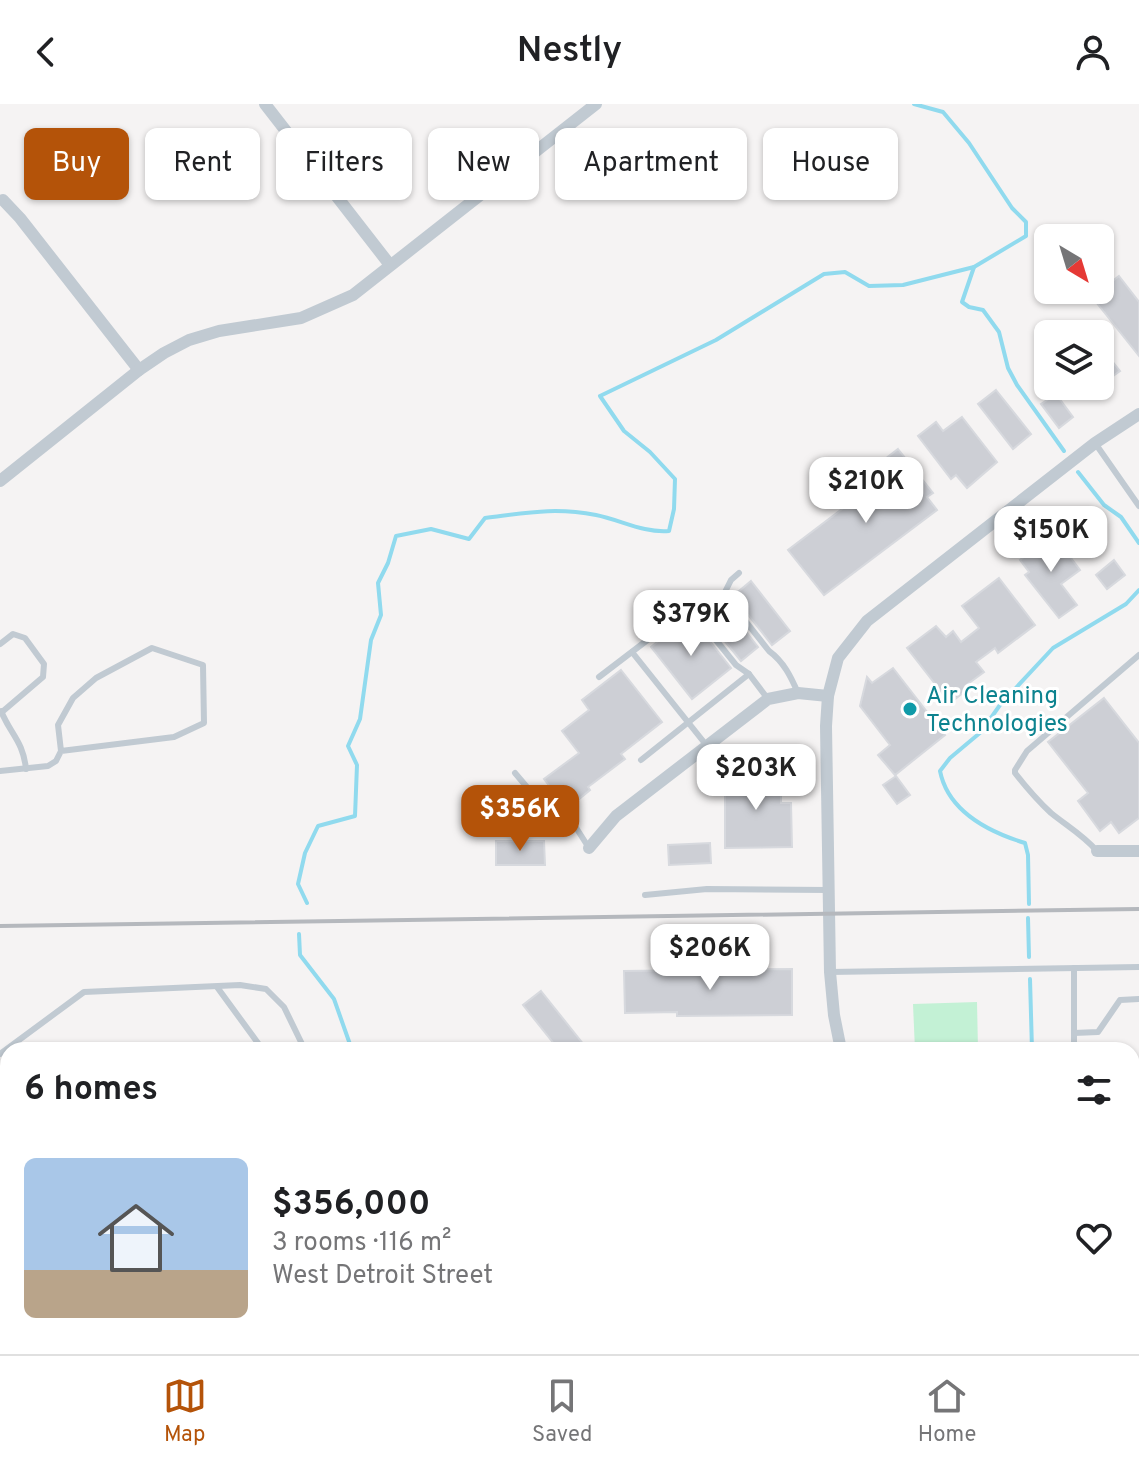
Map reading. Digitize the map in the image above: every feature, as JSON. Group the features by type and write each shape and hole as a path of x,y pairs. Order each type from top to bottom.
{"street":[{"path":"265,104 390,265"},
{"path":"0,481 139,370 189,340 219,331 301,318 353,295 596,104"},
{"path":"3,200 139,370"},
{"path":"839,1042 830,972 826,726 828,696 838,658 867,621 1095,443 1139,414"},
{"path":"589,848 616,816 768,699 798,693 828,696"},
{"path":"1097,851 1139,851"}],"lane":[{"path":"1095,443 1139,506"},
{"path":"739,573 725,592 728,599 769,651 778,657 798,693"},
{"path":"708,602 698,611 699,619 768,699"},
{"path":"0,644 13,634 25,638 44,664 43,677 1,710 24,749 26,769"},
{"path":"599,677 654,635"},
{"path":"0,771 48,766 56,761 61,751 58,725 73,698 96,678 152,648 203,665 204,723 174,737 61,751"},
{"path":"632,652 707,746"},
{"path":"1097,851 1083,835 1052,814 1015,770 1027,751 1139,655"},
{"path":"641,760 749,674"},
{"path":"0,730 7,724"},
{"path":"515,773 554,819 575,826 589,848"},
{"path":"645,895 707,889 828,890"},
{"path":"830,972 1139,967"},
{"path":"1074,968 1074,1042"},
{"path":"16,1042 84,992 240,985 266,989 284,1007 301,1042"},
{"path":"217,987 257,1042"},
{"path":"1074,1033 1098,1032 1120,1000 1139,999"}],"green space":[{"path":"977,1002 978,1042 915,1042 913,1004"}],"building":[{"path":"1119,276 1139,302 1139,356 1114,325 1114,320 1110,320 1098,304 1114,304 1114,280"},
{"path":"996,390 1031,434 1013,449 978,404"},
{"path":"1047,400 1060,400 1073,417 1059,428 1041,404"},
{"path":"962,417 997,462 967,488 956,475 951,479 918,436 936,422 943,431"},
{"path":"898,449 933,493 927,497 937,510 824,595 788,550 888,474 880,463"},
{"path":"1053,534 1080,570 1061,584 1077,605 1059,618 1025,575 1029,572 1020,560"},
{"path":"1114,560 1125,575 1107,589 1096,575"},
{"path":"999,578 1035,625 998,653 995,648 976,662 984,672 965,686 968,689 950,703 907,648 936,626 946,637 953,631 961,642 979,628 962,606"},
{"path":"751,581 790,631 772,645 733,596"},
{"path":"723,602 758,647 741,661 705,617"},
{"path":"690,616 731,668 692,699 651,647"},
{"path":"893,668 945,735 895,775 878,755 890,745 860,706 867,677 872,683"},
{"path":"621,670 662,722 621,754 625,759 588,787 590,790 567,809 544,779 579,753 562,731 589,710 582,700"},
{"path":"1104,698 1139,743 1139,818 1119,833 1111,822 1100,831 1078,801 1088,793 1048,742"},
{"path":"781,774 781,803 791,803 792,847 725,848 725,775"},
{"path":"896,776 910,795 897,804 883,785"},
{"path":"496,841 544,841 545,865 496,865"},
{"path":"710,843 711,863 669,865 668,845"},
{"path":"792,969 792,1015 625,1013 624,971"},
{"path":"541,991 582,1042 553,1042 523,1005"}],"waterway":[{"path":"307,903 298,884 305,853 318,826 355,816 357,765 348,746 360,719 371,640 381,615 378,583 396,536 431,529 469,539 485,518 553,511 596,515 641,528 669,531 674,509 675,479 650,452 624,431 600,396 716,340 824,274 845,272 869,286 903,285 974,267 1026,236 1026,222 1012,208 969,143 943,112 914,104"},
{"path":"974,267 962,302 983,310 999,332 1008,368 1017,385 1064,451"},
{"path":"1078,472 1104,505 1121,517 1139,543"},
{"path":"1029,904 1025,843 998,833 972,818 952,798 940,771 950,758 981,732 1000,705 1053,648 1126,604 1139,590"},
{"path":"1028,918 1029,957"},
{"path":"299,934 300,955 334,999 349,1042"},
{"path":"1030,979 1032,1042"}],"railway":[{"path":"0,926 1139,909"}],"place":[{"name":"Air Cleaning Technologies","path":"910,709"}]}
